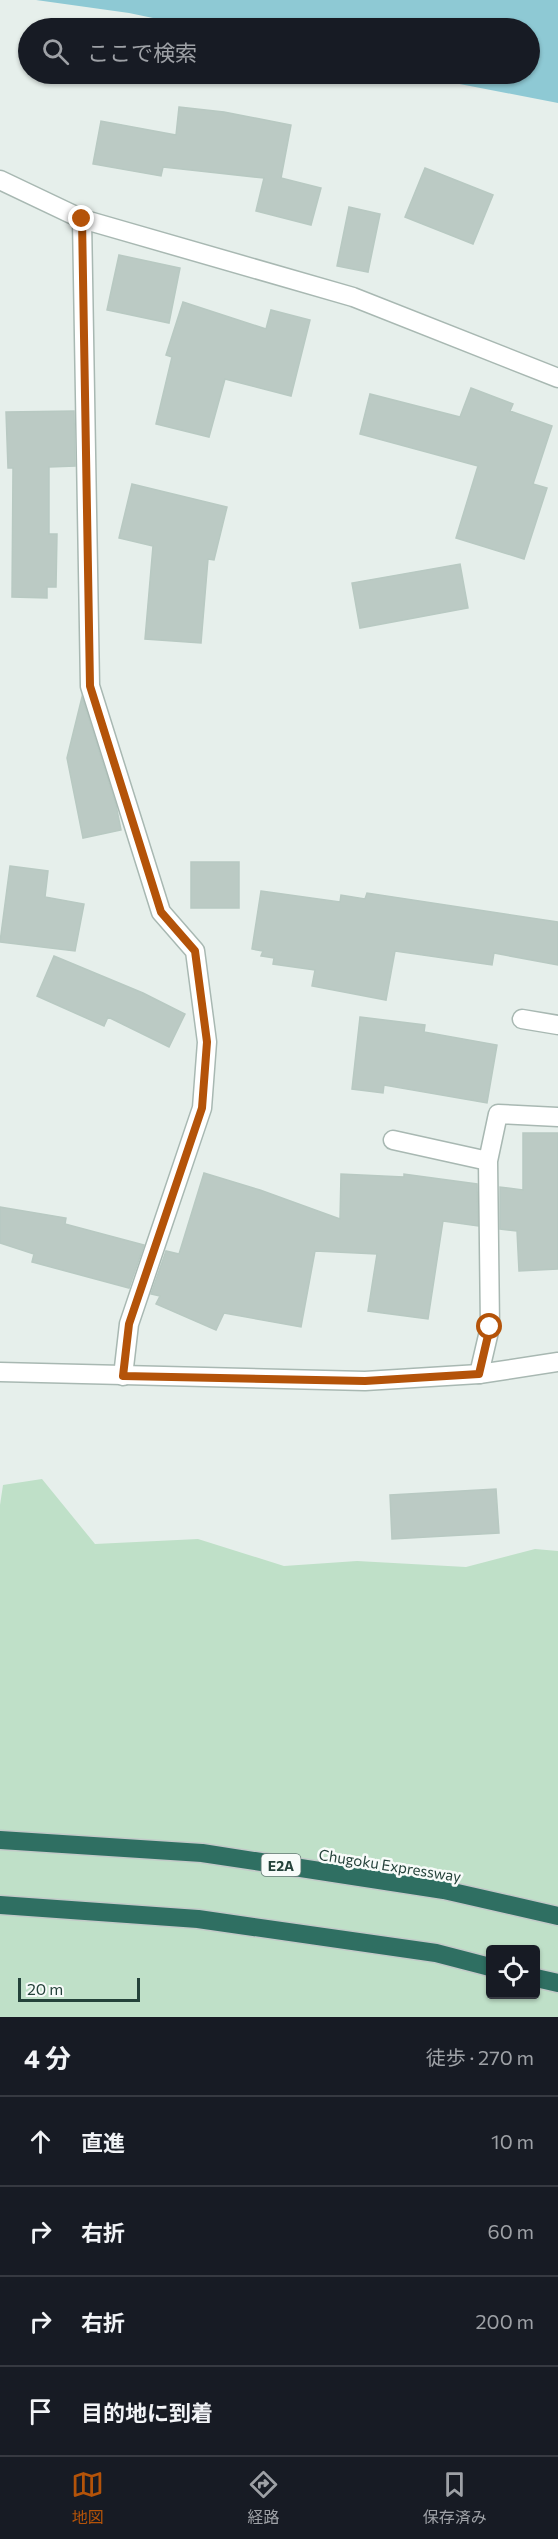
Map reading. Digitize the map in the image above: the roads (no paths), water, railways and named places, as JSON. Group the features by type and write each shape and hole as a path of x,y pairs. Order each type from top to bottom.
{"highway":[{"name":"Chugoku Expressway","path":"0,1840 202,1853 444,1890 558,1916"},
{"path":"0,1905 198,1919 436,1953 486,1965"},
{"path":"540,1979 558,1983"}],"street":[{"path":"0,180 82,219 353,297 558,378"},
{"path":"82,219 90,686 161,912 195,951 207,1042 202,1108 129,1324 123,1376"},
{"path":"522,1018 558,1025"},
{"path":"479,1374 490,1327 488,1161 498,1114 558,1117"},
{"path":"393,1140 488,1161"},
{"path":"0,1371 365,1381 479,1374 558,1362"}],"water":[{"path":"36,0 558,0 558,103 460,84 540,84 540,18 153,18"}]}
